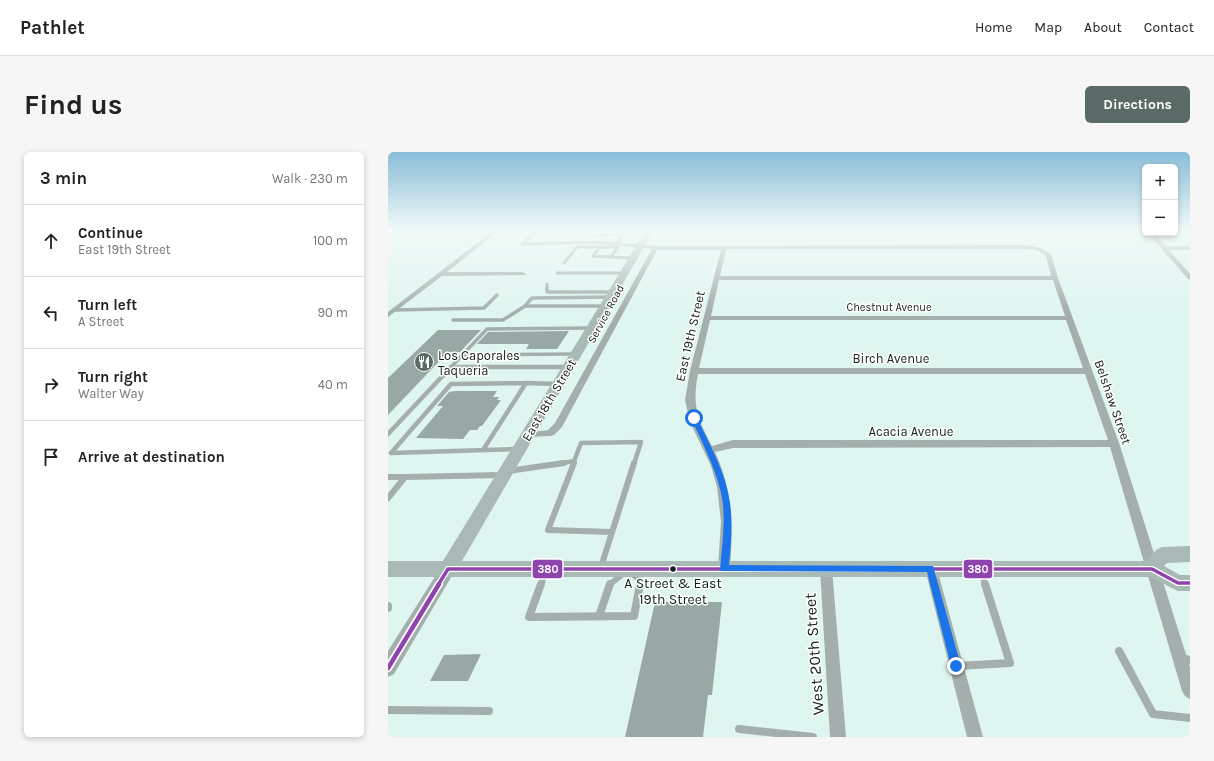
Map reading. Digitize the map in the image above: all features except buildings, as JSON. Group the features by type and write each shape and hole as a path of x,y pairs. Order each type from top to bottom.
{"main road":[{"name":"East 18th Street","path":"448,569 577,354 632,258"},
{"path":"1152,569 1162,555 1190,554"},
{"path":"388,569 1152,569 1178,583 1190,583"}],"street":[{"path":"388,314 461,257"},
{"name":"Service Road","path":"528,435 551,433 559,425 650,257"},
{"name":"East 19th Street","path":"722,257 694,371 690,390 690,403 694,418 710,450 719,474 726,503 728,532 724,569"},
{"name":"Belshaw Street","path":"1051,257 1056,278 1114,443 1152,569 1185,659 1190,691"},
{"path":"1173,257 1190,278"},
{"path":"440,274 523,274"},
{"path":"717,278 1056,278"},
{"name":"Chestnut Avenue","path":"707,318 1070,318"},
{"name":"Birch Avenue","path":"694,371 1089,371"},
{"name":"Acacia Avenue","path":"710,450 733,444 1114,443"},
{"path":"388,668 448,569"},
{"name":"West 20th Street","path":"826,569 838,737"},
{"path":"930,569 975,737"}],"lane":[{"path":"564,263 569,257"},
{"path":"611,257 632,258"},
{"path":"557,273 624,273"},
{"path":"547,284 547,292 611,294"},
{"path":"453,320 503,320 526,306 532,298 611,294"},
{"path":"394,310 484,308 497,295"},
{"path":"526,306 604,306"},
{"path":"388,434 487,329 592,328"},
{"path":"463,355 577,354"},
{"path":"451,367 569,367"},
{"path":"482,450 526,383"},
{"path":"520,449 391,452 451,384 559,384"},
{"path":"600,570 641,442 581,443 548,530 612,532"},
{"path":"388,477 506,473 574,461"},
{"path":"388,498 405,477"},
{"path":"956,666 1010,663 980,569"},
{"path":"547,570 529,617 634,616 641,581 628,570 610,583 599,616"},
{"path":"1119,651 1153,714 1190,718"},
{"path":"388,710 489,712"},
{"path":"739,728 813,737"}],"transit line":[{"name":"380","path":"388,668 448,569 1152,569 1178,583 1190,583"}],"place":[{"name":"Los Caporales Taqueria","path":"424,362"},
{"name":"A Street & East 19th Street","path":"673,569"}],"route":[{"path":"694,418 710,450 719,474 726,503 728,532 724,569 930,569 956,666"}]}
